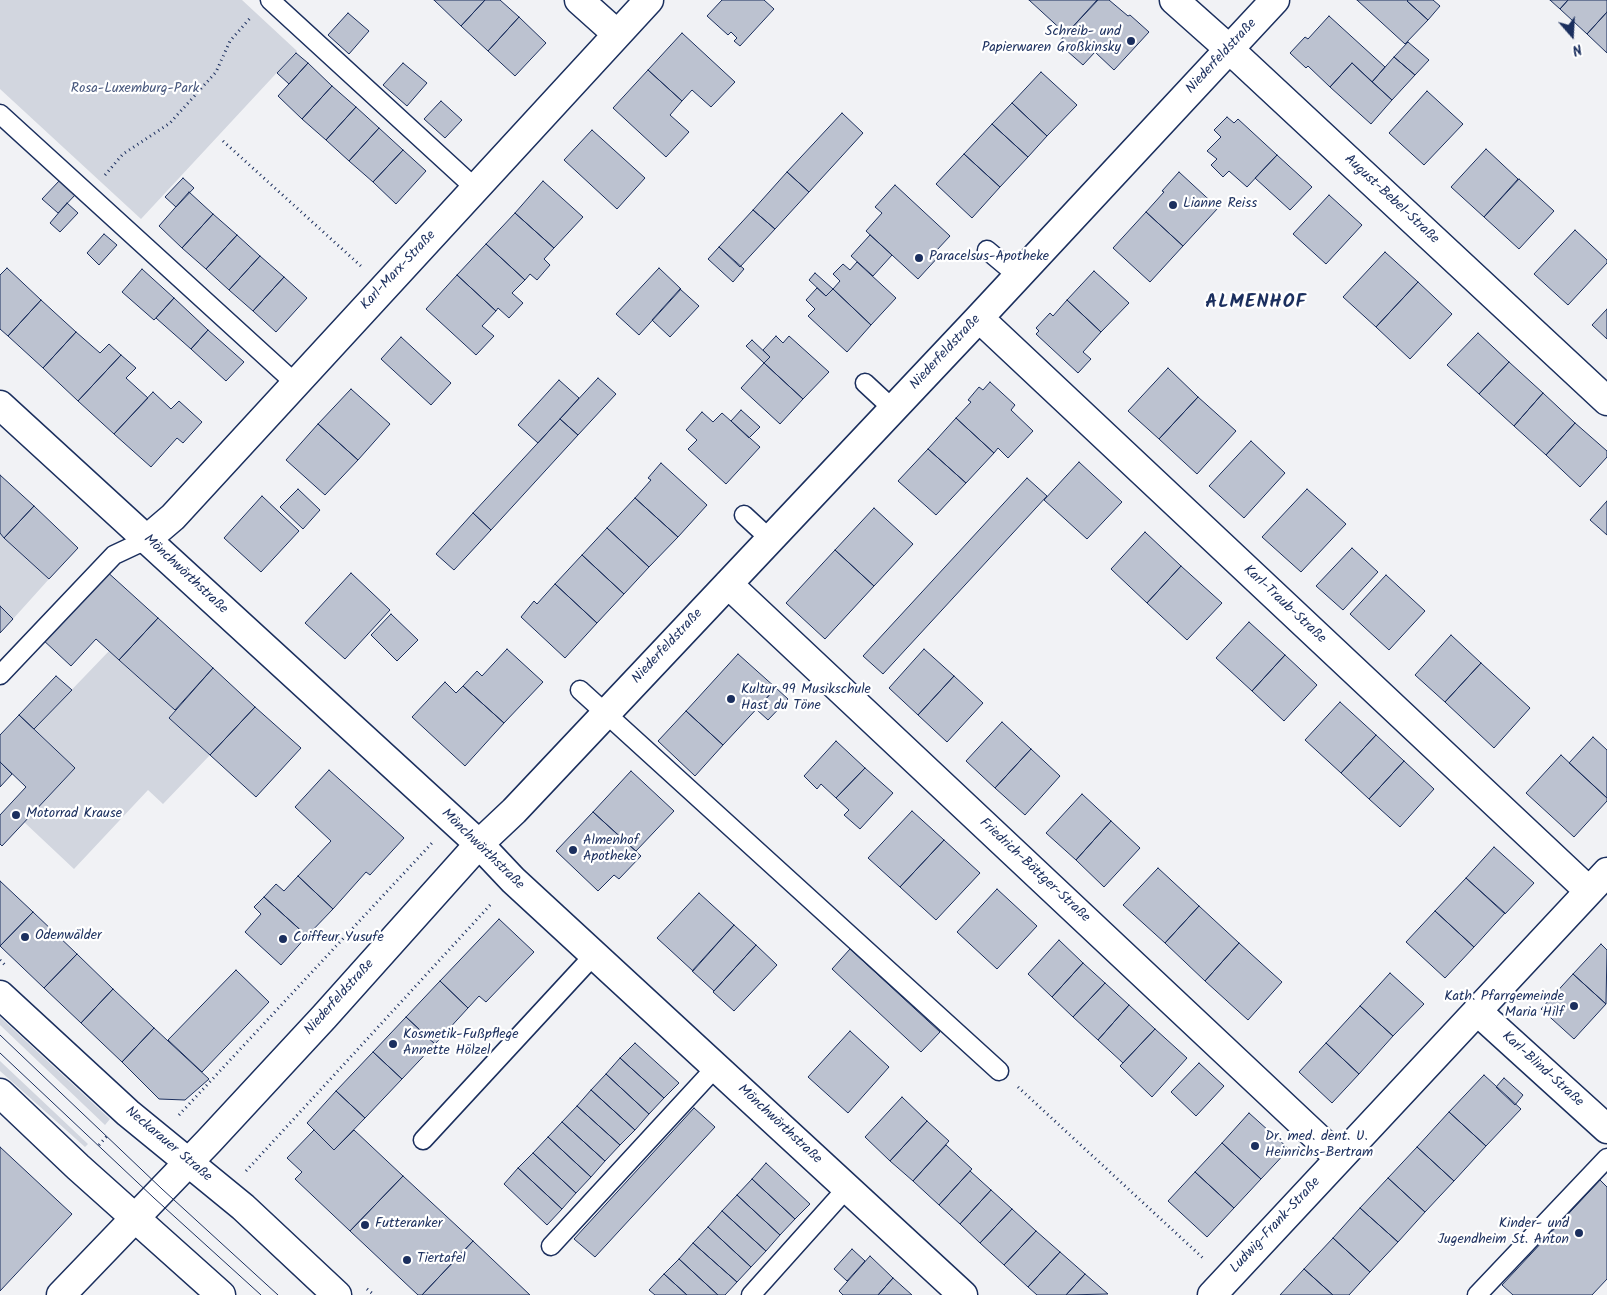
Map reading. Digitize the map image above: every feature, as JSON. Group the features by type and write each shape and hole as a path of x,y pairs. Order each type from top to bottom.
{"street":[{"path":"579,0 617,34"},
{"name":"Karl-Marx-Straße","path":"146,540 173,517 649,0"},
{"name":"August-Bebel-Straße","path":"1174,0 1607,401"},
{"name":"Niederfeldstraße","path":"61,1295 318,1024 479,844 514,811 893,410 1275,0"},
{"name":"Karl-Traub-Straße","path":"979,318 1598,882"},
{"name":"Mönchwörthstraße","path":"0,405 479,844 513,880 963,1295"},
{"name":"Friedrich-Böttger-Straße","path":"728,584 1339,1158"},
{"name":"Ludwig-Frank-Straße","path":"1219,1287 1598,882"},
{"name":"Neckarauer Straße","path":"0,995 128,1113 243,1207 337,1295"},
{"name":"Karl-Blind-Straße","path":"1478,1011 1607,1130"},
{"path":"0,1092 78,1167 220,1295"}],"lane":[{"path":"270,0 475,188"},
{"path":"0,114 295,384"},
{"path":"987,250 1018,276"},
{"path":"865,383 893,410"},
{"path":"744,515 770,539"},
{"path":"0,675 114,555 146,540"},
{"path":"580,690 999,1071"},
{"path":"423,1140 594,955"},
{"path":"551,1246 716,1067"},
{"path":"1477,1295 1607,1158"},
{"path":"751,1295 847,1188"}],"path":[{"path":"88,194 123,154 170,123 216,72 230,41 255,14"},
{"path":"223,141 384,287"},
{"path":"178,1117 452,820"},
{"path":"244,1173 513,880"},
{"path":"999,1071 1219,1287"},
{"path":"78,1167 128,1113"}],"green space":[{"name":"Rosa-Luxemburg-Park","path":"0,0 242,0 297,51 141,219 0,89"},
{"path":"0,533 49,579 13,619 0,606"},
{"path":"109,651 175,710 169,718 210,755 163,804 148,790 74,869 24,822 75,768 34,729"},
{"path":"0,1017 110,1119 105,1125 0,1025"},
{"path":"0,1061 88,1144 85,1147 0,1071"}],"building":[{"path":"434,0 485,0 461,26"},
{"path":"485,0 500,0 519,17 488,51 461,26"},
{"path":"722,0 764,0 774,9 740,46 734,41 737,38 731,32 728,35 707,16"},
{"path":"1029,0 1098,0 1066,34"},
{"path":"1097,0 1109,0 1149,32 1114,70 1095,52 1083,65 1058,43"},
{"path":"1357,0 1408,0 1428,20 1405,44"},
{"path":"1408,0 1433,0 1440,6 1428,20"},
{"path":"1550,0 1568,0 1560,9"},
{"path":"1568,0 1607,0 1607,12 1587,34 1560,9"},
{"path":"1607,12 1607,53 1587,34"},
{"path":"348,13 369,31 349,54 328,35"},
{"path":"1329,16 1385,67 1372,82 1352,63 1330,87 1308,66 1306,68 1290,53 1305,37 1308,39"},
{"path":"519,17 546,43 515,76 488,51"},
{"path":"682,33 735,82 711,107 692,90 682,101 648,70"},
{"path":"1408,42 1429,60 1415,75 1394,57"},
{"path":"296,53 308,63 289,84 277,73"},
{"path":"1394,57 1415,75 1392,100 1372,82"},
{"path":"308,63 332,86 302,119 278,96"},
{"path":"403,63 427,83 407,106 383,85"},
{"path":"1352,63 1392,100 1371,124 1330,87"},
{"path":"648,70 682,101 670,115 689,132 666,157 613,108"},
{"path":"1041,72 1077,105 1047,136 1012,103"},
{"path":"332,86 356,107 326,140 302,119"},
{"path":"1427,91 1463,124 1424,165 1389,133"},
{"path":"441,101 462,120 445,138 424,119"},
{"path":"1012,103 1047,136 1028,157 992,124"},
{"path":"356,107 379,128 349,161 326,140"},
{"path":"842,113 863,133 809,192 787,172"},
{"path":"1227,117 1234,123 1238,119 1277,155 1247,187 1229,171 1223,177 1211,165 1217,159 1207,151 1221,137 1214,130"},
{"path":"992,124 1028,157 1000,187 964,154"},
{"path":"379,128 403,150 373,182 349,161"},
{"path":"592,130 645,178 617,209 564,160"},
{"path":"1486,149 1518,179 1484,217 1451,187"},
{"path":"403,150 426,171 396,204 373,182"},
{"path":"964,154 1000,187 972,218 936,184"},
{"path":"1277,155 1312,187 1290,210 1255,178"},
{"path":"787,172 809,192 775,229 753,210"},
{"path":"1179,172 1218,208 1183,246 1146,212"},
{"path":"183,178 194,188 176,207 165,197"},
{"path":"1519,179 1554,211 1519,249 1484,217"},
{"path":"60,180 76,194 58,213 42,199"},
{"path":"543,181 583,217 554,248 515,213"},
{"path":"895,185 950,236 936,251 940,255 918,279 866,231 882,213 875,207"},
{"path":"189,192 213,214 182,248 159,226"},
{"path":"1329,195 1362,225 1326,264 1293,234"},
{"path":"67,203 78,213 60,232 50,223"},
{"path":"753,210 775,229 740,267 719,247"},
{"path":"1146,212 1183,246 1150,282 1113,248"},
{"path":"515,213 554,248 544,259 550,265 537,280 530,274 525,280 486,244"},
{"path":"213,214 237,235 206,269 182,248"},
{"path":"1575,230 1607,260 1607,263 1568,305 1534,274"},
{"path":"104,234 117,245 99,265 87,253"},
{"path":"237,235 260,256 229,290 206,269"},
{"path":"870,235 892,255 873,276 851,256"},
{"path":"486,244 525,280 512,293 523,303 509,318 498,308 496,311 457,275"},
{"path":"719,247 744,269 733,282 708,259"},
{"path":"1385,252 1418,282 1376,327 1343,297"},
{"path":"260,256 284,277 253,311 229,290"},
{"path":"857,262 896,298 871,325 833,289 840,281 833,274 843,264 850,270"},
{"path":"7,268 41,300 8,336 0,329 0,275"},
{"path":"659,268 681,289 639,335 616,314"},
{"path":"142,269 174,298 154,320 122,292"},
{"path":"1094,271 1129,303 1101,332 1067,300"},
{"path":"815,273 833,289 826,296 809,280"},
{"path":"457,275 496,311 482,326 494,336 476,355 426,309"},
{"path":"284,277 307,298 276,332 253,311"},
{"path":"1418,282 1452,314 1410,359 1376,327"},
{"path":"817,288 826,296 833,289 871,325 847,352 808,316 815,309 806,300"},
{"path":"680,289 699,306 670,337 652,320"},
{"path":"174,298 208,330 191,349 156,318"},
{"path":"41,300 76,332 43,368 8,336"},
{"path":"1067,300 1101,332 1083,352 1091,359 1078,373 1036,334 1039,331 1036,328 1050,313 1053,316"},
{"path":"1607,309 1607,339 1592,325"},
{"path":"208,330 244,362 226,381 191,349"},
{"path":"76,332 100,353 109,344 121,355 78,401 43,368"},
{"path":"1478,333 1509,362 1479,394 1447,365"},
{"path":"776,336 783,343 789,336 829,372 803,399 764,363 770,357 763,350"},
{"path":"401,337 451,383 431,405 381,359"},
{"path":"752,340 770,357 764,363 746,346"},
{"path":"121,355 136,368 126,378 148,398 114,434 78,401"},
{"path":"1509,362 1543,393 1514,426 1479,394"},
{"path":"764,363 803,399 780,424 741,388"},
{"path":"1168,368 1198,397 1159,439 1128,411"},
{"path":"598,378 616,394 578,435 560,419"},
{"path":"559,380 579,398 538,443 518,425"},
{"path":"990,382 1015,405 1011,410 1033,431 1008,458 998,448 994,453 956,418 971,402 968,400 979,387 983,390"},
{"path":"351,389 390,424 358,460 318,424"},
{"path":"153,392 171,409 179,401 202,422 183,443 177,438 151,467 114,434"},
{"path":"1543,393 1575,423 1546,455 1514,426"},
{"path":"1198,397 1236,431 1197,474 1159,439"},
{"path":"741,410 760,427 749,438 731,421"},
{"path":"702,412 713,422 722,413 760,447 726,484 688,449 697,440 686,430"},
{"path":"956,418 994,453 966,483 928,449"},
{"path":"560,419 578,435 491,530 473,513"},
{"path":"1575,423 1607,451 1607,457 1580,487 1546,455"},
{"path":"318,424 358,460 325,495 286,460"},
{"path":"1251,441 1285,473 1244,518 1209,486"},
{"path":"928,449 966,483 936,515 898,481"},
{"path":"1079,462 1122,502 1087,539 1044,500"},
{"path":"661,463 707,505 678,537 635,498 651,480 648,478"},
{"path":"0,475 34,506 4,538 0,533"},
{"path":"1027,478 1047,496 883,674 863,656"},
{"path":"298,489 320,510 303,529 280,507"},
{"path":"1307,489 1346,524 1301,572 1262,537"},
{"path":"262,496 299,531 261,572 224,538"},
{"path":"635,498 678,537 649,567 607,528"},
{"path":"1607,501 1607,535 1590,520"},
{"path":"34,506 78,548 49,579 4,538"},
{"path":"874,508 913,544 874,586 835,550"},
{"path":"473,513 491,530 454,570 436,554"},
{"path":"607,528 649,567 624,594 582,555"},
{"path":"1145,532 1181,566 1147,603 1111,569"},
{"path":"1352,548 1378,572 1343,610 1316,586"},
{"path":"835,550 874,586 825,639 786,603"},
{"path":"582,555 624,594 597,623 555,584"},
{"path":"1181,566 1222,603 1187,640 1147,603"},
{"path":"104,569 158,618 119,660 96,639 71,666 41,638"},
{"path":"351,573 390,610 345,659 305,623"},
{"path":"1386,575 1425,611 1389,650 1350,614"},
{"path":"555,584 597,623 565,658 521,617 534,601 537,604"},
{"path":"0,606 13,619 0,633"},
{"path":"391,614 418,640 397,661 371,635"},
{"path":"158,618 213,668 175,710 119,660"},
{"path":"1249,622 1285,655 1252,691 1216,658"},
{"path":"1451,635 1481,663 1445,702 1415,675"},
{"path":"507,649 543,682 504,723 463,686 477,671 482,676"},
{"path":"924,649 954,676 918,715 889,688"},
{"name":"Kultur 99 Musikschule Hast du Töne","path":"738,654 776,688 723,745 686,711"},
{"path":"1285,655 1317,685 1284,721 1252,691"},
{"path":"1481,663 1530,708 1494,748 1445,702"},
{"path":"213,668 255,707 210,755 169,718"},
{"path":"56,676 72,690 34,729 19,715"},
{"path":"954,676 983,703 947,742 918,715"},
{"path":"445,682 456,693 463,686 504,723 465,766 412,717"},
{"path":"776,688 788,699 768,720 756,709"},
{"path":"1340,702 1376,735 1341,773 1305,740"},
{"path":"255,707 301,748 256,797 210,755"},
{"path":"686,711 723,745 695,776 658,741"},
{"path":"19,715 75,768 2,846 0,844 0,815 26,787 0,762 0,735"},
{"path":"1002,722 1031,749 995,788 966,761"},
{"path":"1376,735 1404,761 1369,799 1341,773"},
{"path":"1593,737 1607,750 1607,798 1569,763"},
{"path":"836,741 865,768 836,798 821,784 817,789 804,776"},
{"path":"1031,749 1060,776 1025,815 995,788"},
{"path":"1561,755 1607,798 1607,801 1574,837 1526,793"},
{"path":"1404,761 1434,789 1400,827 1369,799"},
{"path":"0,762 12,774 0,787"},
{"path":"865,768 893,793 860,829 844,815 849,810 836,798"},
{"path":"329,770 404,838 370,875 366,872 333,909 298,876 331,841 295,807"},
{"path":"631,771 674,811 636,851 593,812"},
{"path":"1082,794 1111,821 1076,860 1046,833"},
{"path":"912,811 944,840 900,887 868,858"},
{"path":"593,812 641,856 619,879 614,875 598,891 556,851"},
{"path":"1111,821 1140,848 1104,887 1076,860"},
{"path":"944,840 980,873 936,920 900,887"},
{"path":"1494,847 1534,883 1505,914 1466,878"},
{"path":"1158,868 1199,906 1165,943 1123,905"},
{"path":"298,876 333,909 307,936 264,897 276,884 284,891"},
{"path":"1466,878 1505,913 1474,947 1435,911"},
{"path":"0,881 33,912 0,946"},
{"path":"997,889 1037,926 997,969 957,932"},
{"path":"699,893 734,925 693,971 657,938"},
{"path":"264,897 307,936 281,965 245,932 261,914 254,907"},
{"path":"1199,906 1239,943 1205,981 1165,943"},
{"path":"1435,911 1474,947 1445,978 1406,942"},
{"path":"33,912 77,954 44,988 0,946"},
{"path":"499,919 534,952 486,1002 479,996 468,1008 440,981"},
{"path":"734,925 756,945 714,991 692,971"},
{"path":"1059,940 1083,963 1052,997 1028,974"},
{"path":"1239,943 1282,982 1248,1020 1205,981"},
{"path":"1601,944 1607,950 1606,1004 1573,974"},
{"path":"756,945 777,965 734,1011 713,992"},
{"path":"850,949 940,1032 921,1052 832,969"},
{"path":"77,954 113,989 81,1023 44,988"},
{"path":"1083,963 1105,983 1073,1017 1052,997"},
{"path":"236,970 269,1002 202,1072 168,1040"},
{"path":"1390,973 1424,1004 1393,1036 1360,1006"},
{"name":"Kath. Pfarrgemeinde Maria Hilf","path":"1573,974 1606,1004 1574,1039 1541,1009"},
{"path":"440,981 468,1008 435,1044 406,1017"},
{"path":"1105,983 1129,1005 1098,1040 1073,1017"},
{"path":"113,989 154,1028 122,1062 81,1023"},
{"path":"1129,1005 1155,1029 1123,1063 1098,1040"},
{"path":"1360,1006 1393,1036 1359,1074 1326,1043"},
{"path":"406,1017 435,1044 402,1079 373,1052"},
{"path":"154,1028 209,1079 185,1100 159,1099 122,1062"},
{"path":"1155,1029 1187,1058 1152,1097 1120,1066"},
{"path":"850,1031 889,1067 848,1113 808,1077"},
{"path":"635,1043 679,1083 664,1098 620,1058"},
{"path":"1326,1043 1359,1074 1332,1103 1299,1072"},
{"path":"373,1052 402,1079 365,1118 336,1091"},
{"path":"620,1058 664,1098 649,1114 606,1074"},
{"path":"1199,1063 1224,1086 1196,1116 1171,1092"},
{"path":"606,1074 649,1114 635,1130 591,1090"},
{"path":"1484,1075 1521,1109 1486,1146 1449,1112"},
{"path":"1504,1078 1523,1095 1515,1105 1496,1087"},
{"path":"591,1090 635,1130 620,1145 577,1106"},
{"path":"336,1091 365,1118 334,1150 307,1123"},
{"path":"902,1097 927,1121 890,1161 865,1137"},
{"path":"577,1106 620,1145 605,1161 562,1122"},
{"path":"694,1108 715,1127 595,1257 574,1239"},
{"path":"1449,1112 1486,1146 1454,1181 1417,1147"},
{"name":"Dr. med. dent. U. Heinrichs-Bertram","path":"1249,1113 1289,1149 1261,1179 1222,1143"},
{"path":"927,1121 949,1141 913,1181 890,1161"},
{"path":"562,1122 605,1161 591,1177 548,1137"},
{"path":"314,1130 334,1150 354,1130 403,1176 350,1231 295,1179 302,1172 287,1158"},
{"path":"548,1137 591,1177 576,1193 533,1153"},
{"path":"1222,1143 1261,1179 1234,1208 1195,1172"},
{"path":"946,1145 972,1169 939,1205 913,1181"},
{"path":"0,1147 72,1214 0,1291"},
{"path":"1417,1147 1454,1181 1425,1212 1388,1178"},
{"path":"533,1153 576,1193 562,1209 518,1168"},
{"path":"766,1163 810,1204 795,1219 752,1179"},
{"path":"518,1168 562,1209 547,1225 504,1184"},
{"path":"970,1171 991,1190 960,1224 939,1205"},
{"path":"1195,1172 1234,1208 1207,1237 1168,1201"},
{"path":"403,1176 473,1241 422,1295 418,1295 350,1231"},
{"path":"1388,1178 1425,1212 1398,1242 1360,1208"},
{"path":"752,1179 795,1219 780,1235 737,1195"},
{"name":"Kinder- und Jugendheim St. Anton","path":"1600,1180 1607,1187 1607,1279 1592,1295 1513,1295 1502,1285"},
{"path":"991,1190 1012,1209 980,1243 960,1224"},
{"path":"737,1195 780,1235 766,1251 722,1211"},
{"path":"1360,1208 1398,1242 1370,1272 1333,1238"},
{"path":"1012,1209 1036,1231 1004,1265 980,1243"},
{"path":"722,1211 766,1251 751,1267 708,1227"},
{"path":"708,1227 751,1267 737,1282 693,1243"},
{"path":"1036,1231 1060,1252 1028,1287 1004,1265"},
{"path":"1333,1238 1370,1272 1349,1295 1333,1295 1304,1269"},
{"path":"473,1241 530,1295 422,1295"},
{"path":"693,1243 737,1282 725,1295 718,1295 679,1259"},
{"path":"852,1249 865,1261 847,1281 834,1269"},
{"path":"1060,1252 1085,1274 1066,1295 1037,1295 1028,1287"},
{"path":"870,1256 893,1278 878,1295 843,1295 839,1291"},
{"path":"679,1259 718,1295 687,1295 664,1274"},
{"path":"1304,1269 1333,1295 1280,1295"},
{"path":"664,1274 687,1295 655,1295 649,1290"},
{"path":"1085,1274 1108,1294 1066,1295"},
{"path":"893,1278 912,1295 878,1295"}],"tram line":[{"path":"0,1035 162,1189 278,1295"},
{"path":"0,1053 154,1198 261,1295"}],"place":[{"name":"Schreib- und Papierwaren Großkinsky","path":"1131,41"},
{"name":"Lianne Reiss","path":"1173,205"},
{"name":"Paracelsus-Apotheke","path":"919,258"},
{"name":"Kultur 99 Musikschule Hast du Töne","path":"731,699"},
{"name":"Motorrad Krause","path":"16,815"},
{"name":"Almenhof Apotheke","path":"573,850"},
{"name":"Odenwälder","path":"25,937"},
{"name":"Coiffeur Yusufe","path":"283,939"},
{"name":"Kath. Pfarrgemeinde Maria Hilf","path":"1574,1006"},
{"name":"Kosmetik-Fußpflege Annette Hölzel","path":"393,1044"},
{"name":"Dr. med. dent. U. Heinrichs-Bertram","path":"1255,1146"},
{"name":"Futteranker","path":"365,1225"},
{"name":"Kinder- und Jugendheim St. Anton","path":"1579,1233"},
{"name":"Tiertafel","path":"407,1260"}],"district":[{"name":"ALMENHOF","path":"1256,304"}]}
